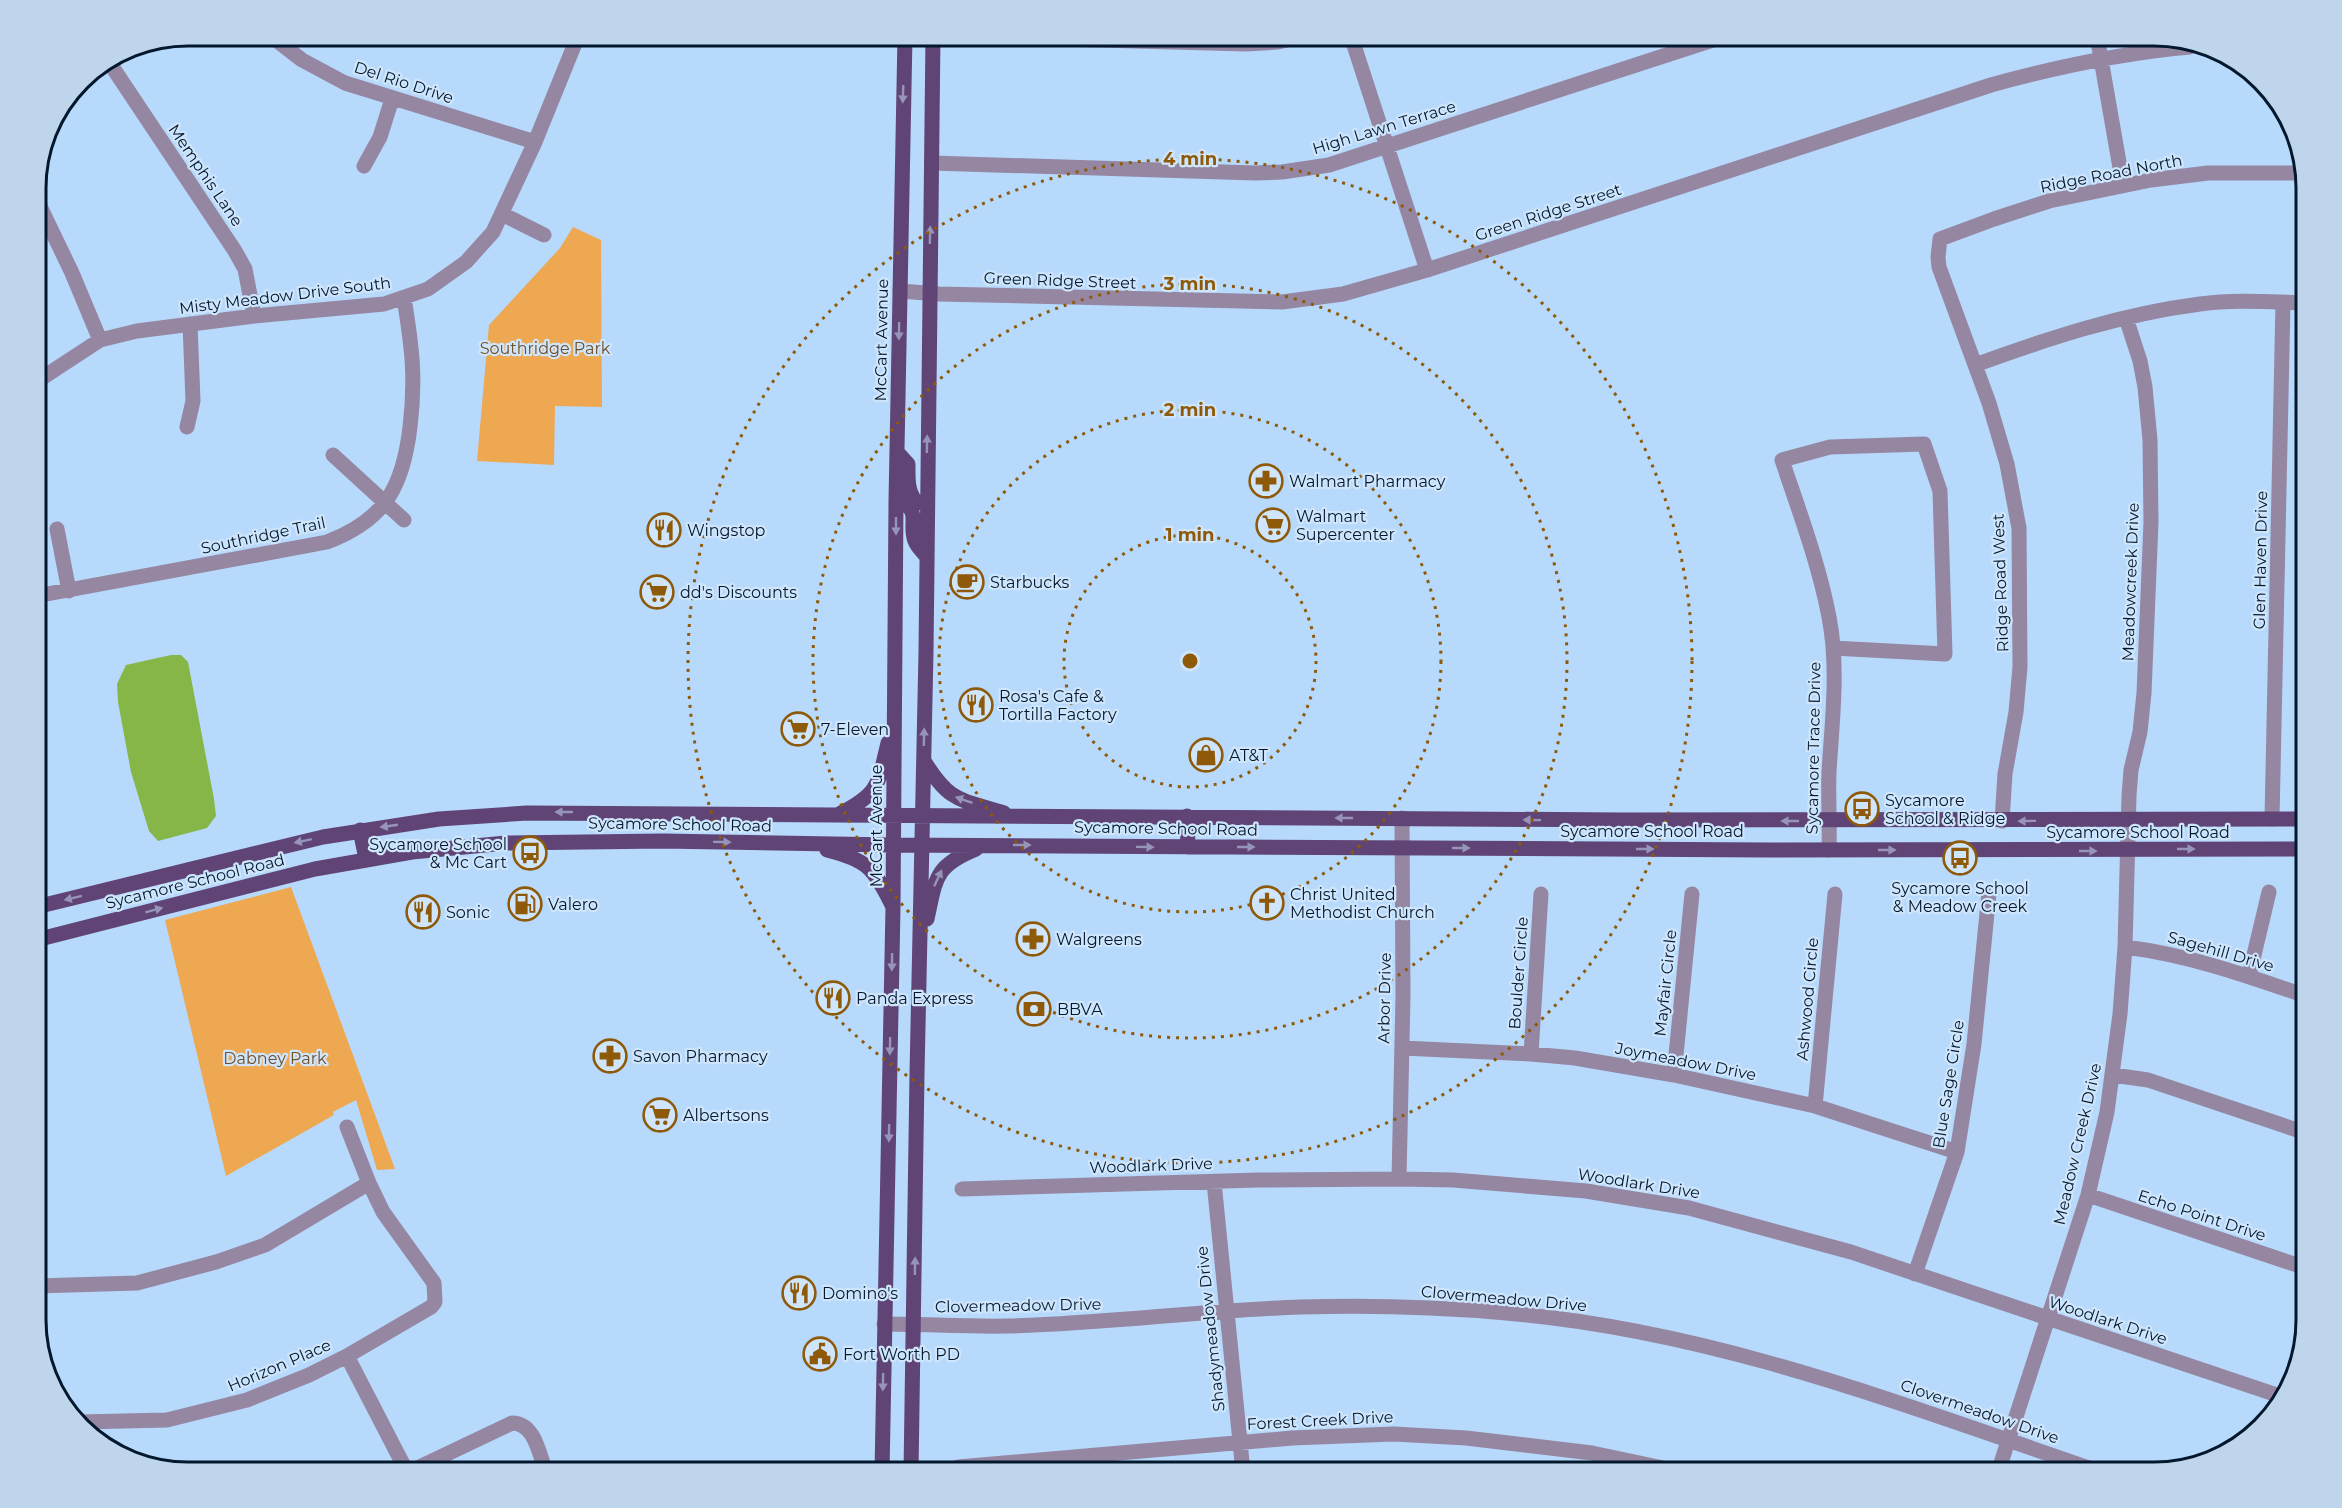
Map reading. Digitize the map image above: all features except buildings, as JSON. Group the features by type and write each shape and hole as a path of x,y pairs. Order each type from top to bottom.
{"main road":[{"name":"McCart Avenue","path":"882,1462 893,908 896,501 905,46"},
{"path":"911,1462 924,761 933,46"},
{"path":"897,452 908,464 908,482 912,496 916,502 927,503"},
{"path":"896,501 906,503 911,510 914,540 927,557"},
{"path":"840,813 863,802 877,786 894,720"},
{"path":"924,761 938,784 959,800 1018,817"},
{"name":"Sycamore School Road","path":"47,904 285,845 360,830 497,814 565,812 840,813 922,817 1187,816 1830,821 2296,819"},
{"path":"663,841 665,813"},
{"path":"1187,816 1188,847"},
{"path":"1586,849 1587,820"},
{"path":"360,830 366,859"},
{"name":"Sycamore School Road","path":"47,937 282,876 412,852 506,843 663,841 893,845 2110,851 2127,849 2296,849"},
{"path":"801,844 854,857 879,879 893,908"},
{"path":"919,955 937,876 959,856 983,845"},
{"path":"889,1075 917,1074"}],"street":[{"name":"Del Rio Drive","path":"284,46 302,60 345,83 535,142"},
{"name":"Misty Meadow Drive South","path":"47,375 100,340 137,331 254,316 384,304 428,289 466,262 493,232 535,142 574,46"},
{"path":"1354,46 1427,270"},
{"name":"High Lawn Terrace","path":"932,163 1255,173 1282,172 1329,165 1695,46"},
{"path":"2099,46 2123,185"},
{"name":"Green Ridge Street","path":"900,291 929,294 1281,302 1343,294 1427,270 1991,85 2140,51 2174,48"},
{"name":"Memphis Lane","path":"113,68 236,251 245,269 254,316"},
{"path":"363,166 380,137 392,99"},
{"name":"Ridge Road North","path":"1938,247 1940,239 1994,219 2049,201 2123,185 2208,173 2294,173"},
{"path":"502,214 544,235"},
{"path":"47,230 100,340"},
{"name":"Ridge Road West","path":"1938,247 1939,267 1975,365 2007,464 2019,528 2020,667 2016,712 2005,774 2002,821"},
{"name":"Southridge Trail","path":"47,594 327,542 356,529 377,512 396,487 407,454 413,396 412,346 404,298"},
{"name":"Glen Haven Drive","path":"2272,819 2283,302"},
{"path":"1975,365 2050,338 2126,318 2201,304 2296,303"},
{"name":"Meadowcreek Drive","path":"2126,318 2140,361 2145,387 2150,440 2151,522 2144,693 2140,732 2131,770 2127,849"},
{"path":"187,427 194,401 190,324"},
{"name":"Sycamore Trace Drive","path":"1829,850 1829,774 1833,724 1833,648 1830,617 1782,460 1830,447 1924,444 1940,491 1945,654 1833,648"},
{"path":"333,455 404,520"},
{"path":"57,529 69,591"},
{"name":"Arbor Drive","path":"1399,1179 1402,1048 1402,818"},
{"name":"Meadow Creek Drive","path":"2001,1462 2088,1195 2114,1075 2125,947 2127,849"},
{"path":"2249,976 2270,892"},
{"name":"Blue Sage Circle","path":"1915,1274 1948,1182 1956,1152 1974,1044 1989,893"},
{"name":"Boulder Circle","path":"1531,1054 1541,894"},
{"name":"Mayfair Circle","path":"1674,1075 1692,894"},
{"name":"Ashwood Circle","path":"1815,1107 1835,894"},
{"name":"Sagehill Drive","path":"2125,947 2165,952 2249,976 2296,992"},
{"name":"Joymeadow Drive","path":"1402,1048 1575,1058 1674,1075 1815,1107 1956,1152"},
{"path":"2114,1075 2148,1080 2296,1131"},
{"path":"47,1286 137,1282 216,1262 265,1245 369,1183 347,1127"},
{"name":"Woodlark Drive","path":"962,1189 1399,1179 1453,1180 1586,1191 1689,1208 1851,1252 2275,1394"},
{"name":"Shadymeadow Drive","path":"1214,1182 1241,1462"},
{"name":"Horizon Place","path":"90,1422 167,1420 247,1400 309,1375 347,1356 421,1315 431,1307 435,1297 434,1283 383,1212 369,1183"},
{"name":"Echo Point Drive","path":"2088,1195 2296,1265"},
{"name":"Clovermeadow Drive","path":"884,1324 1007,1326 1097,1322 1300,1307 1379,1307 1503,1312 1591,1323 1704,1345 1770,1362 1869,1392 2072,1462"},
{"path":"347,1356 403,1462"},
{"path":"429,1462 512,1423 524,1424 529,1429 542,1462"},
{"name":"Forest Creek Drive","path":"1014,1462 1239,1442 1394,1434 1466,1438 1592,1453 1635,1462"}],"green space":[{"name":"Southridge Park","path":"573,227 601,240 602,407 555,406 554,465 477,461 489,325 560,248"},
{"name":"Dabney Park","path":"291,887 395,1169 377,1170 356,1100 333,1112 334,1115 226,1176 165,920"}],"shaded area":[{"path":"181,655 188,662 216,816 207,828 158,841 149,831 131,772 118,702 117,684 126,665"}],"place":[{"name":"Walmart Pharmacy","path":"1266,481"},
{"name":"Walmart Supercenter","path":"1273,525"},
{"name":"Wingstop","path":"664,530"},
{"name":"Starbucks","path":"967,582"},
{"name":"dd's Discounts","path":"657,592"},
{"name":"Rosa's Cafe & Tortilla Factory","path":"976,705"},
{"name":"7-Eleven","path":"798,729"},
{"name":"AT&T","path":"1206,755"},
{"name":"Sycamore School & Ridge","path":"1862,809"},
{"name":"Sycamore School & Mc Cart","path":"530,853"},
{"name":"Sycamore School & Meadow Creek","path":"1960,858"},
{"name":"Christ United Methodist Church","path":"1267,903"},
{"name":"Valero","path":"525,904"},
{"name":"Sonic","path":"423,912"},
{"name":"Walgreens","path":"1033,939"},
{"name":"Panda Express","path":"833,998"},
{"name":"BBVA","path":"1034,1009"},
{"name":"Savon Pharmacy","path":"610,1056"},
{"name":"Albertsons","path":"660,1115"},
{"name":"Domino's","path":"799,1293"},
{"name":"Fort Worth PD","path":"820,1354"}]}
